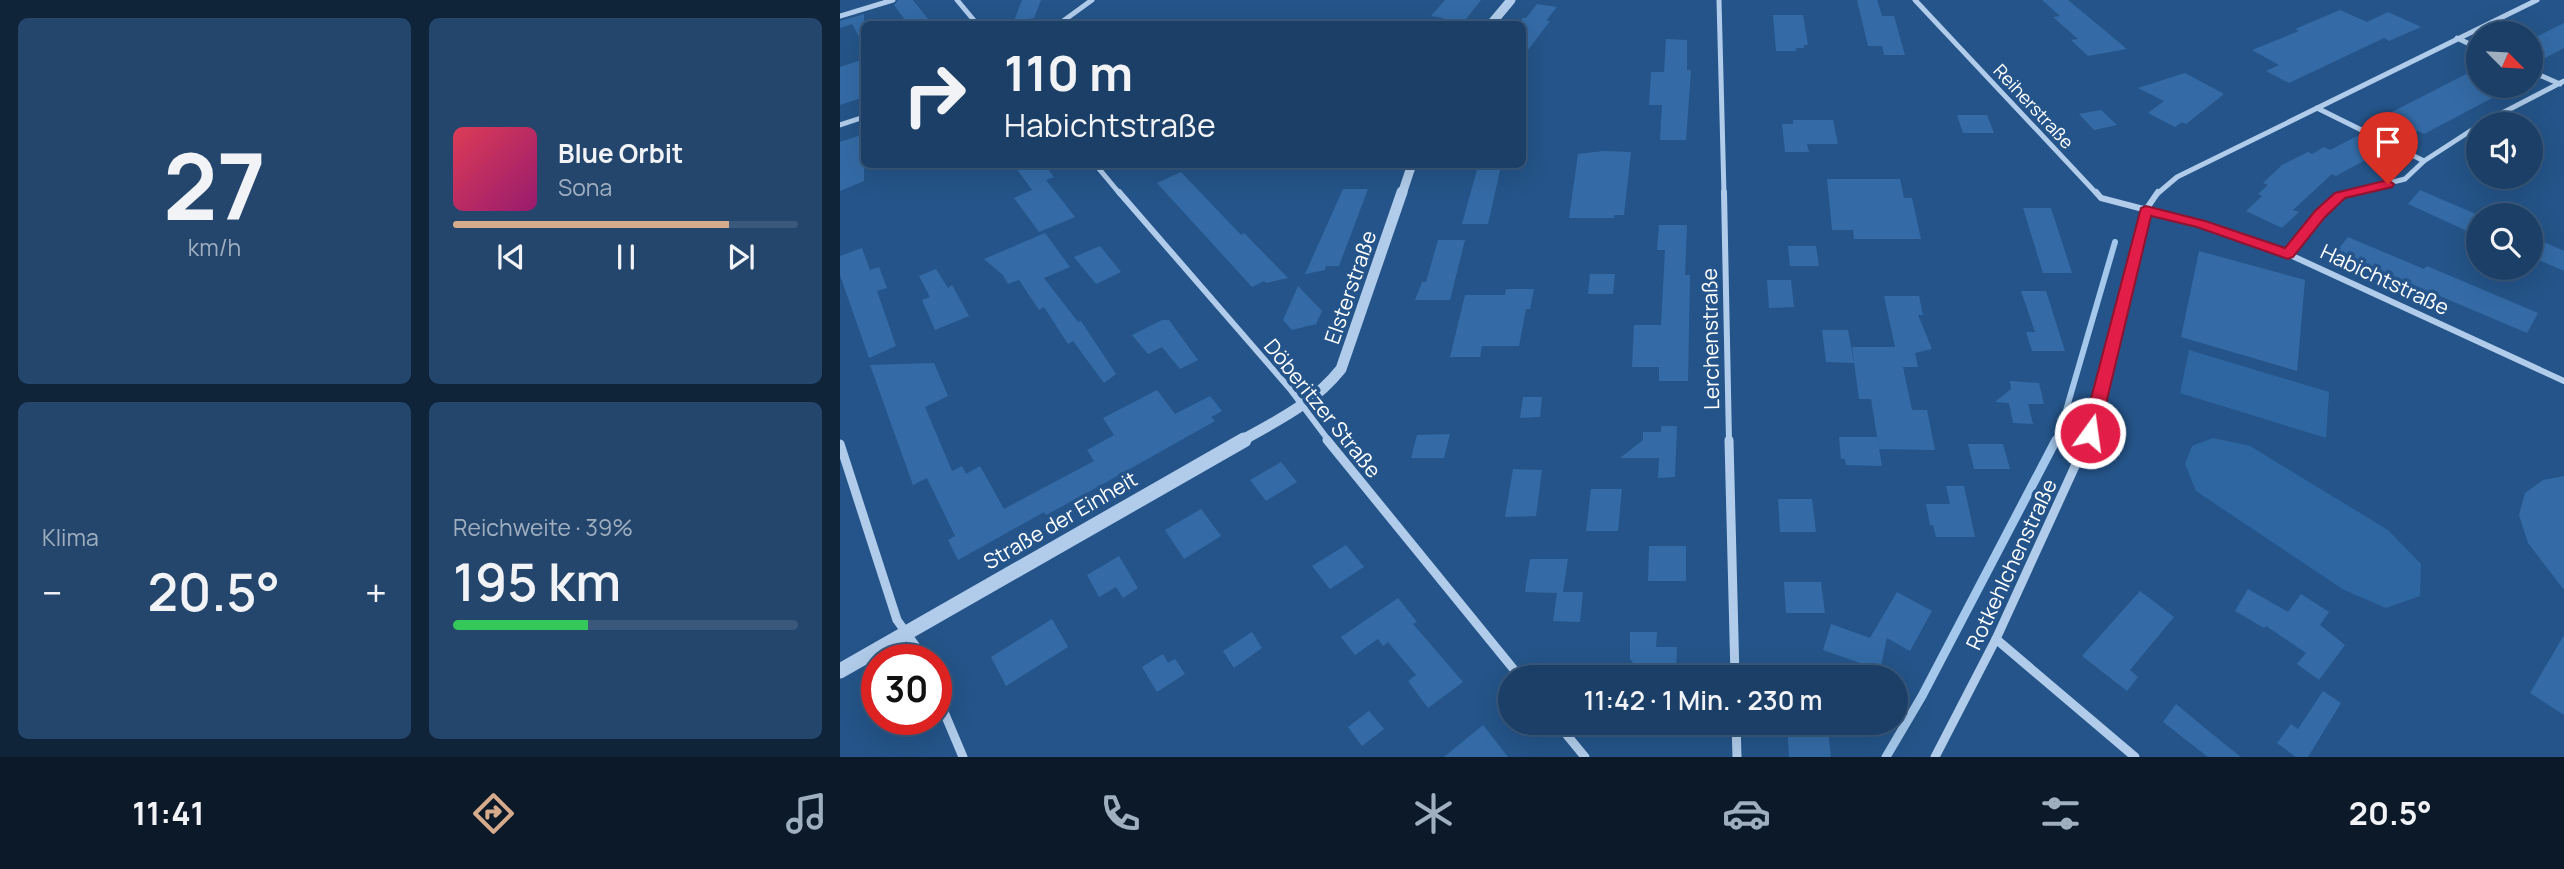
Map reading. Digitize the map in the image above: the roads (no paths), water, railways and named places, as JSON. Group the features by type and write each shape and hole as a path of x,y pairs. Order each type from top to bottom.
{"street":[{"path":"840,16 893,0"},
{"path":"957,0 974,21"},
{"path":"1063,21 1092,0"},
{"path":"1494,21 1511,0"},
{"name":"Lerchenstraße","path":"1719,0 1735,665"},
{"name":"Reiherstraße","path":"1915,0 2101,198 2146,211"},
{"name":"Rotkehlchenstraße","path":"1935,757 1996,639 2090,433 2146,211 2161,188 2177,177 2537,0"},
{"path":"2457,38 2466,42"},
{"path":"2543,75 2562,82"},
{"path":"2505,112 2562,82"},
{"path":"2317,108 2424,161"},
{"path":"840,125 861,118"},
{"path":"2288,254 2320,214 2340,195 2405,179 2424,161 2466,134"},
{"name":"Döberitzer Straße","path":"1098,168 1290,389 1301,407 1510,665"},
{"name":"Elsterstraße","path":"1301,407 1325,389 1341,369 1411,168"},
{"name":"Habichtstraße","path":"2146,211 2201,224 2288,254 2564,381"},
{"name":"Straße der Einheit","path":"840,671 1301,407"},
{"path":"840,444 897,620 913,644"},
{"path":"1996,639 2136,757"},
{"path":"952,731 963,757"},
{"path":"1567,735 1585,757"},
{"path":"1736,735 1737,757"}],"waterway":[{"path":"2055,441 2115,242"},
{"path":"1886,757 1922,696 2056,440"}]}
